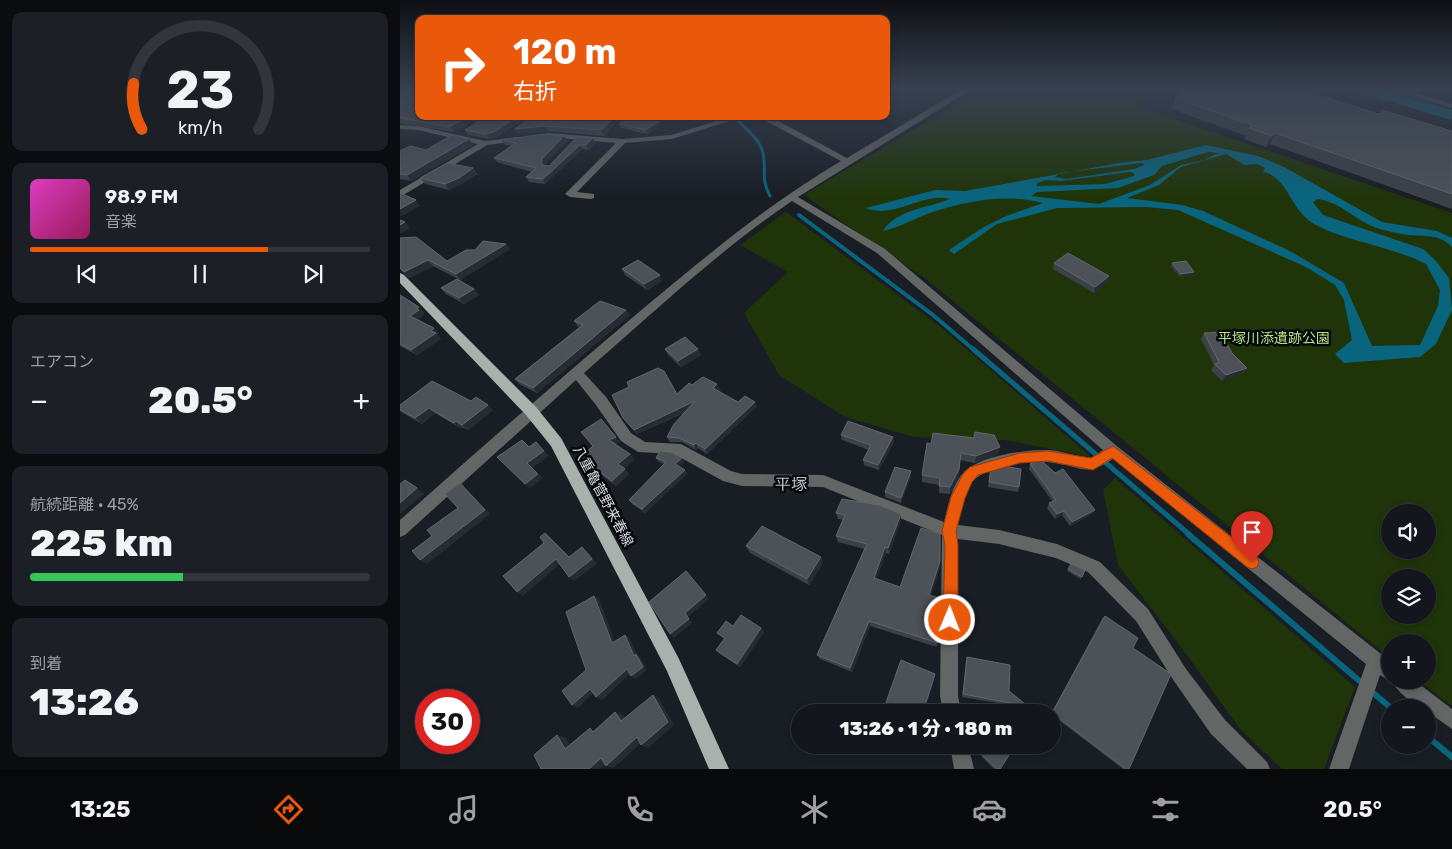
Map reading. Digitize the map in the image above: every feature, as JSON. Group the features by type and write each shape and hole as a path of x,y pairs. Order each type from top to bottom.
{"main road":[{"name":"八重亀菅野来春線","path":"400,277 531,410 556,442 673,665 719,769"}],"street":[{"path":"538,136 547,135 576,139 623,141 672,137 712,125"},
{"path":"779,125 847,161"},
{"path":"400,530 531,410 577,373 702,264 763,216 847,161 908,125"},
{"path":"401,127 456,136 484,143 528,138"},
{"path":"456,136 470,128"},
{"path":"499,141 515,131"},
{"path":"570,146 576,139"},
{"path":"591,196 570,194 623,141"},
{"path":"400,194 484,143"},
{"path":"792,197 881,251 1113,451 1381,665"},
{"path":"577,373 601,401 626,437 642,448 676,448 728,477 742,480 823,481 949,531 999,537 1057,551 1094,567 1142,615 1180,675 1218,727 1260,769"},
{"path":"950,704 949,696 952,545 949,531 958,497 968,478 974,471 1020,458 1048,456 1093,464 1113,451"},
{"path":"1339,769 1376,661"},
{"path":"1412,689 1452,720"},
{"path":"961,754 964,769"}],"green space":[{"name":"平塚川添遺跡公園","path":"922,125 1191,125 1452,213 1452,706 1430,689 1436,689 1436,634 1381,634 1381,651 926,279 812,201 805,194"},
{"path":"786,212 942,328 1091,457 1006,440 914,437 845,417 779,375 744,313 788,272 740,245"},
{"path":"1115,478 1355,687 1324,769 1282,769 1240,729 1187,655 1118,565 1103,490"}],"water":[{"path":"1206,145 1258,156 1284,167 1382,222 1437,231 1452,238 1452,247 1437,238 1387,231 1367,224 1340,207 1326,201 1318,199 1313,202 1323,215 1423,249 1436,261 1449,278 1452,310 1436,344 1420,357 1344,363 1335,354 1352,340 1344,300 1335,285 1306,267 1178,210 1146,207 1057,208 997,224 954,254 949,250 982,228 1006,216 1043,203 1015,199 972,202 930,213 883,231 896,218 914,210 950,199 929,199 887,211 866,208 935,190 965,191 1059,174 1055,177 1066,179 1134,169 1144,165 1142,163 1073,171 1147,160","holes":["1208,152 1219,153 1204,160 1181,165 1150,185 1099,204 1031,196 1037,192 1118,188 1154,175 1162,166","1226,154 1245,165 1257,164 1265,168 1263,172 1272,175 1279,181 1300,212 1316,225 1426,264 1440,290 1438,306 1420,345 1372,346 1344,283 1290,251 1203,211 1182,205 1127,198 1159,185 1181,167","1130,172 1134,173 1134,176 1105,184 1037,186 1037,183 1046,180 1061,181"]}],"building":[{"path":"438,125 454,125 450,127"},
{"path":"473,125 505,125 494,132 486,134 465,130"},
{"path":"521,125 607,125 601,130 545,126 515,129"},
{"path":"623,125 653,125 646,130"},
{"path":"1252,125 1432,125 1452,131 1452,194 1275,133 1272,136 1249,128"},
{"path":"544,134 564,136 542,159 542,165 549,166 577,137 593,138 586,145 580,145 543,179 526,177 536,168 494,158 516,143 502,140"},
{"path":"452,135 469,139 407,175 400,174 400,151 410,146 426,150"},
{"path":"447,163 473,168 459,178 445,184 420,178"},
{"path":"400,193 416,200 400,209"},
{"path":"416,237 447,261 466,250 475,250 483,241 506,244 456,274 428,260 404,272 400,268 400,238"},
{"path":"1068,253 1109,276 1095,287 1054,263"},
{"path":"638,260 660,275 644,284 622,269"},
{"path":"1186,261 1194,272 1181,274 1172,263"},
{"path":"457,279 474,289 459,298 441,288"},
{"path":"400,295 419,307 417,309 419,310 410,316 434,328 431,331 436,333 411,350 400,344"},
{"path":"600,301 626,310 533,388 515,379 583,325 574,321"},
{"path":"1221,332 1232,353 1247,368 1226,375 1215,364 1219,362 1204,333"},
{"path":"685,337 698,349 678,361 665,349"},
{"path":"658,368 664,371 677,394 689,383 692,385 703,377 717,384 713,388 738,402 745,396 755,402 705,449 696,443 694,445 679,438 667,437 674,424 695,401 634,430 623,418 612,395 629,387 627,382"},
{"path":"432,381 471,401 476,397 488,405 462,425 456,421 454,423 429,408 415,418 400,410 400,405"},
{"path":"601,419 616,437 609,440 630,454 618,464 625,469 612,481 580,457 593,446 581,432"},
{"path":"848,421 893,437 878,465 863,460 871,445 841,435"},
{"path":"975,432 994,435 1000,447 976,456 961,453 959,469 950,487 939,486 940,478 922,475 927,443 931,444 933,433 974,438"},
{"path":"522,440 529,447 536,442 544,451 527,463 538,474 525,484 497,457"},
{"path":"660,451 671,452 682,458 675,464 685,470 642,509 629,500 666,462 656,458"},
{"path":"1040,459 1055,473 1063,469 1095,510 1072,522 1064,511 1057,514 1049,503 1056,500 1030,464"},
{"path":"1007,462 1009,467 1021,469 1019,487 989,482 991,467"},
{"path":"895,467 911,471 901,498 885,492"},
{"path":"405,480 417,488 400,503 400,484"},
{"path":"460,483 485,510 420,560 412,551 432,536 427,530 458,508 445,494"},
{"path":"842,499 879,505 901,514 888,548 885,547 874,578 900,587 921,528 940,534 940,561 929,595 940,598 938,643 869,621 850,668 817,655 867,544 836,536 845,515 836,513"},
{"path":"762,526 821,557 807,579 746,546"},
{"path":"545,533 569,557 582,547 592,559 569,577 556,559 517,592 503,576 544,543 540,537"},
{"path":"1071,564 1085,570 1082,577 1068,569"},
{"path":"686,571 706,595 685,613 689,619 670,634 649,602"},
{"path":"594,596 612,643 625,635 634,656 636,654 643,667 631,676 627,669 596,697 590,689 572,705 562,691 586,670 566,612"},
{"path":"741,615 761,628 737,664 716,650 725,638 717,633 726,621 733,626"},
{"path":"1105,616 1138,638 1133,648 1171,674 1129,769 1126,769 1061,720 1061,704 1057,704"},
{"path":"967,657 1010,665 1009,691 1025,704 1016,704 963,694"},
{"path":"901,660 935,674 926,704 885,704"},
{"path":"653,695 668,722 641,745 637,737 606,766 601,758 589,769 541,769 534,755 557,735 565,749 590,728 593,732 615,712 621,721"},
{"path":"1010,754 1000,769 997,769 982,755"}],"waterway":[{"path":"742,125 751,133 763,153 764,179 770,196"},
{"path":"799,215 933,315 974,350"},
{"path":"973,349 1190,535"},
{"path":"1188,534 1363,684"},
{"path":"1371,691 1381,700"},
{"path":"1436,744 1452,757"}],"district":[{"name":"平塚","path":"791,484"}],"route":[{"path":"950,620 952,545 949,531 958,497 974,471 1020,458 1048,456 1093,464 1113,451 1252,562"}]}
